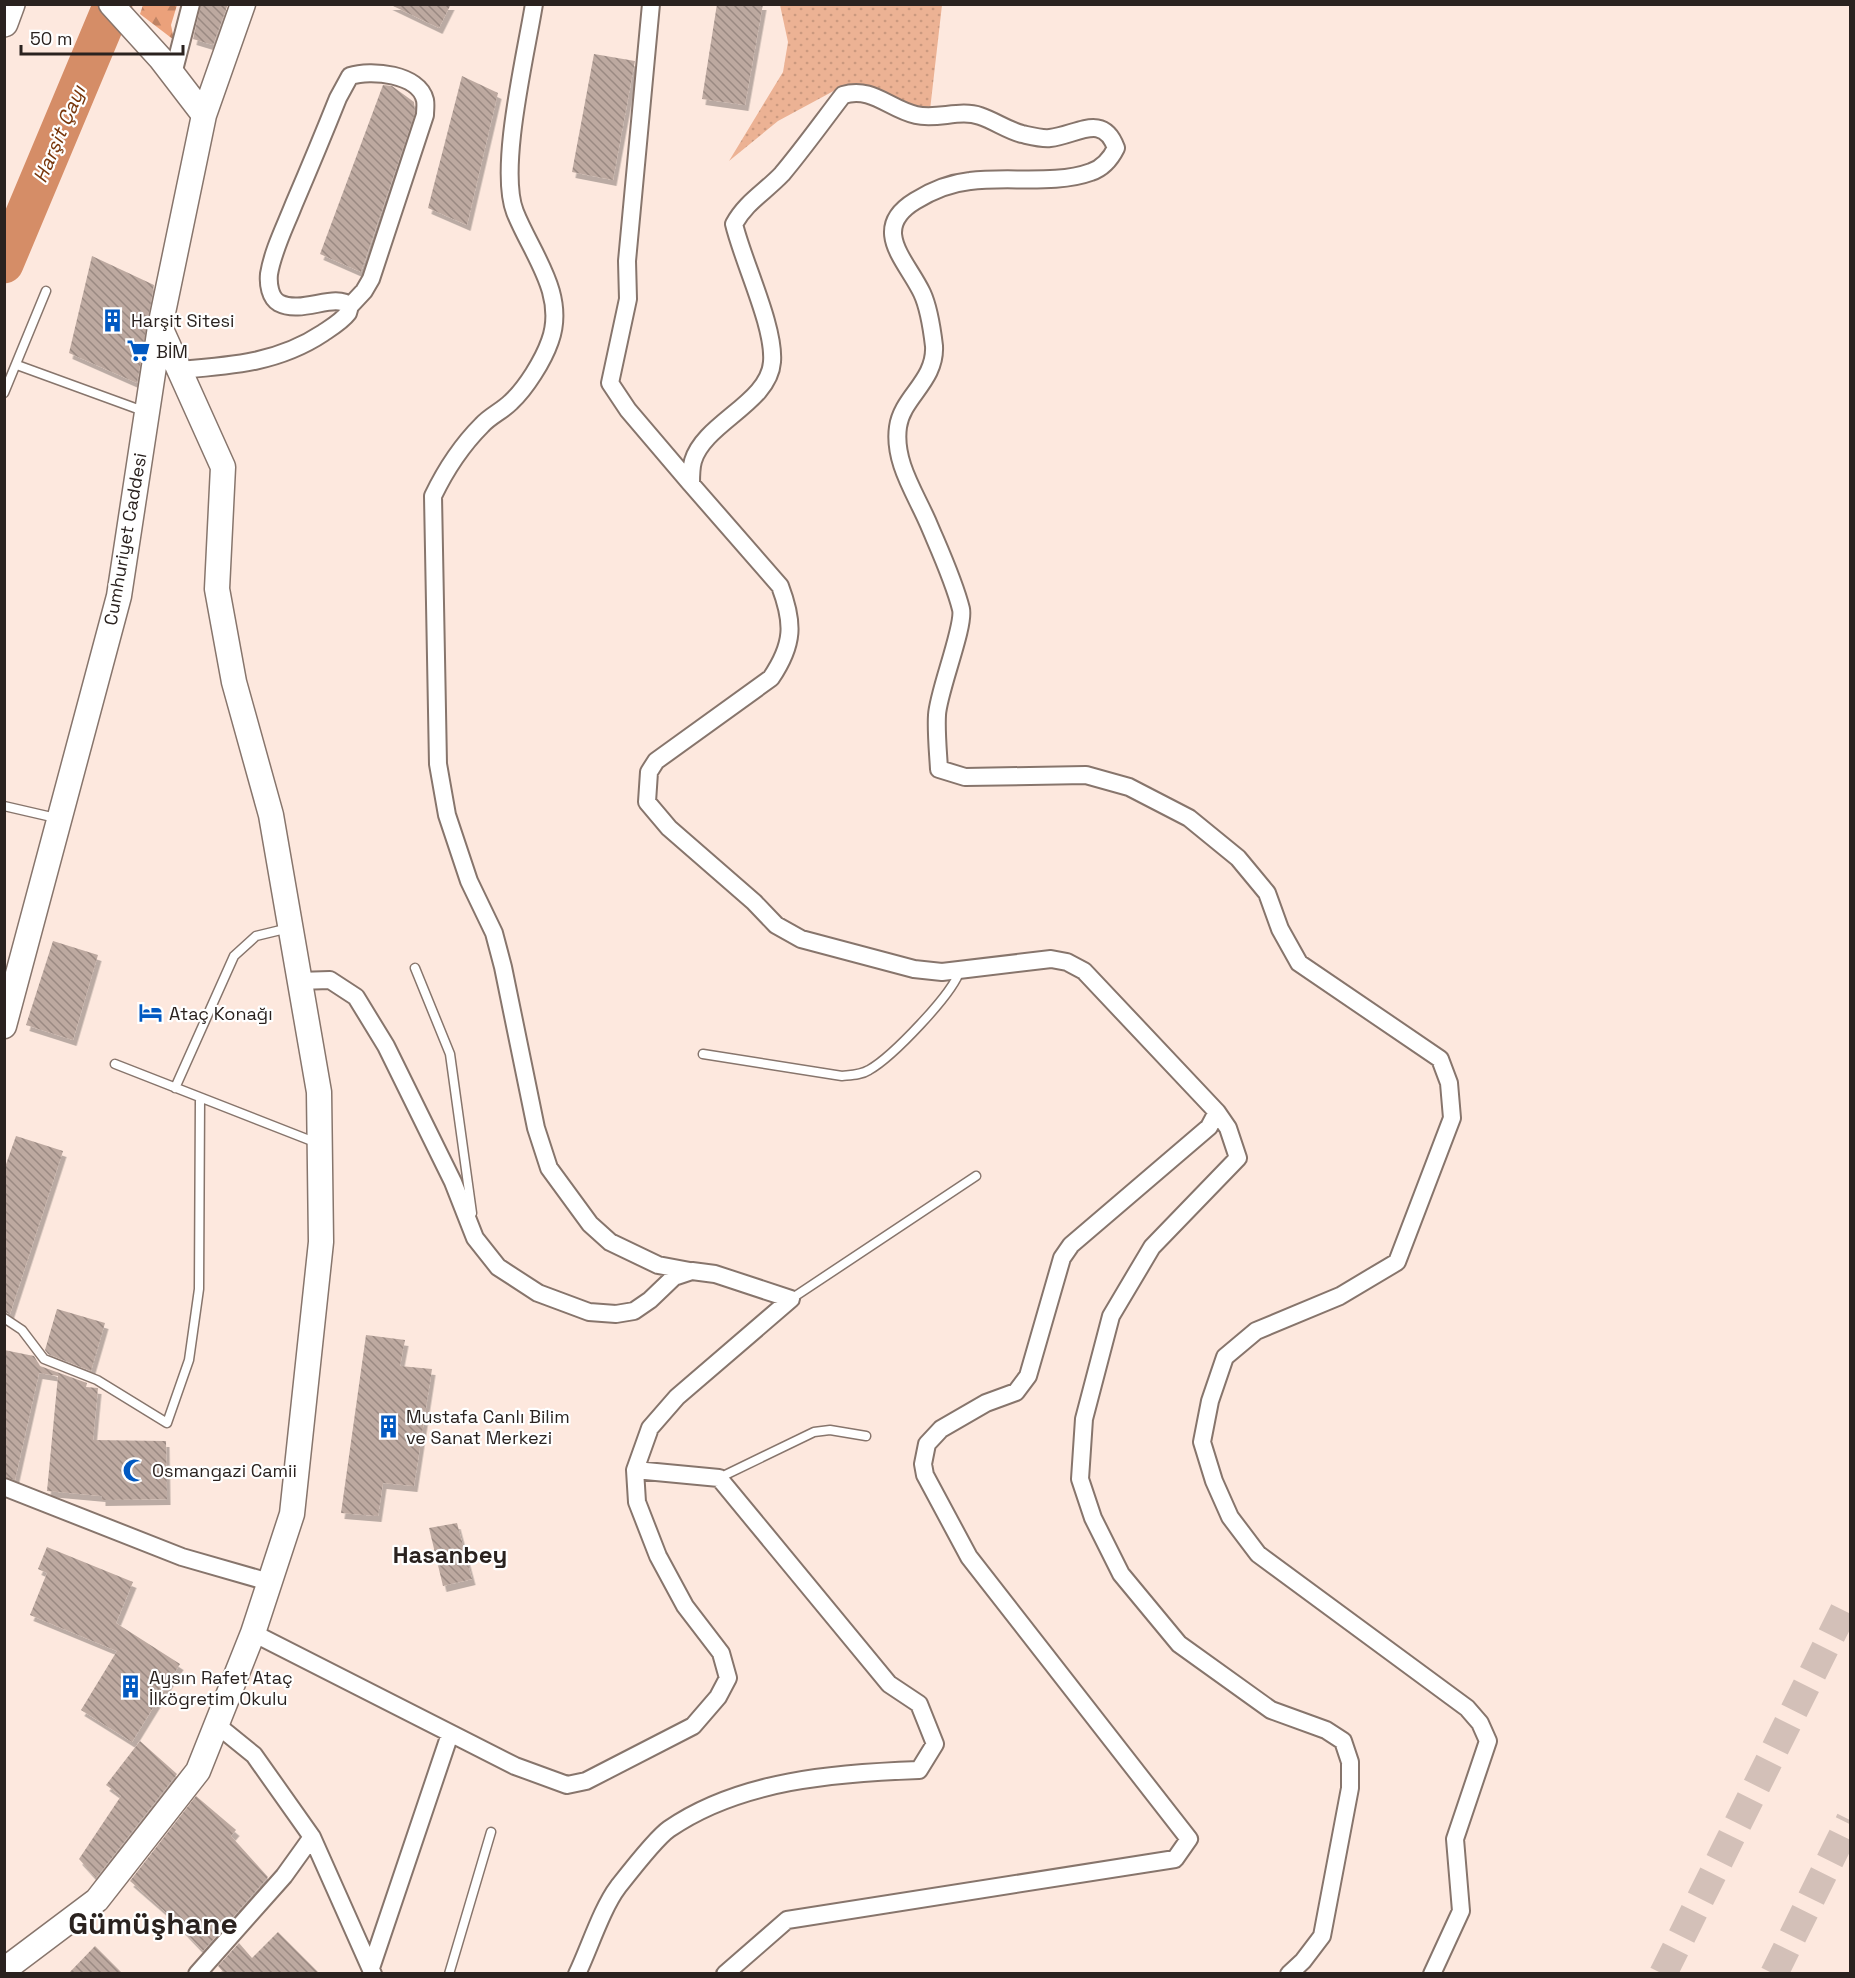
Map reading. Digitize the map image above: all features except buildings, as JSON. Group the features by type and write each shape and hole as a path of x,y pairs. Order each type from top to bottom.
{"main road":[{"path":"4,23 11,4"},
{"path":"111,4 167,67 204,115"},
{"name":"Cumhuriyet Caddesi","path":"4,1026 119,596 160,327 204,115 243,4"},
{"path":"4,1970 97,1900 198,1771 253,1633 292,1514 321,1242 319,1092 271,815 234,682 217,589 223,467 160,327"}],"street":[{"path":"167,67 191,4"},
{"path":"534,4 510,159 510,187 514,212 546,276 555,319 550,342 530,377 512,401 483,424 449,464 433,496 438,764 447,815 469,880 494,933 536,1128 549,1168 590,1224 610,1242 658,1265 715,1274 791,1299"},
{"path":"651,4 627,261 628,299 610,383 622,402 780,586 787,604 789,644 783,660 771,678 656,761 649,772 647,802 669,828 785,931 801,939 914,969 960,970 1051,959 1066,962 1084,971 1217,1112 1228,1128 1238,1158 1152,1247 1111,1316 1083,1419 1080,1479 1093,1518 1121,1574 1179,1644 1271,1710 1326,1730 1343,1741 1350,1762 1350,1788 1322,1936 1303,1961 1289,1974"},
{"path":"178,370 249,363 290,352 345,318 350,306 364,291 371,279 425,115 425,99 417,89 402,78 381,72 363,71 350,76 338,98 276,248 269,276 271,294 277,302 291,308 336,301 345,302 350,306"},
{"path":"691,484 693,461 700,447 766,382 772,363 770,337 734,224 744,207 763,193 782,173 843,95 853,92 866,93 879,98 897,110 929,118 969,114 980,116 1002,128 1048,138 1089,127 1100,128 1112,135 1116,148 1110,159 1094,172 1074,176 967,181 942,188 901,210 893,228 893,241 900,259 922,293 934,348 928,377 909,403 898,425 899,451 904,471 929,525 962,612 937,714 939,769 965,777 1086,775 1129,787 1189,818 1238,858 1267,893 1280,929 1299,963 1440,1059 1449,1083 1452,1118 1397,1262 1340,1296 1256,1331 1226,1357 1210,1401 1202,1442 1214,1481 1230,1517 1258,1554 1467,1708 1480,1723 1488,1742 1455,1839 1461,1911 1432,1974"},
{"path":"298,981 330,980 356,997 392,1056 453,1182 475,1238 498,1267 538,1293 589,1312 616,1314 634,1311 650,1300 674,1277 692,1271"},
{"path":"725,1974 787,1920 1175,1859 1189,1839 969,1557 925,1475 923,1464 927,1444 941,1429 986,1403 1016,1392 1028,1376 1062,1258 1071,1245 1209,1127 1217,1112"},
{"path":"253,1633 515,1766 567,1785 586,1781 693,1726 718,1697 728,1678 721,1653 685,1606 658,1556 637,1502 635,1470 650,1428 677,1397 791,1299"},
{"path":"577,1974 617,1889 668,1830 728,1798 792,1782 874,1772 919,1770 935,1744 919,1704 889,1684 719,1478 635,1470"},
{"path":"4,1487 183,1557 269,1582"},
{"path":"217,1725 254,1755 312,1837 372,1971"},
{"path":"372,1971 450,1734"},
{"path":"197,1974 284,1876 312,1837"}],"lane":[{"path":"4,393 46,291"},
{"path":"17,365 147,412"},
{"path":"4,806 60,819"},
{"path":"175,1088 234,956 256,936 290,928"},
{"path":"415,968 450,1054 455,1077 475,1238"},
{"path":"703,1054 842,1076 863,1073 879,1063 947,996 960,970"},
{"path":"115,1064 320,1144"},
{"path":"4,1318 22,1330 44,1359 97,1380 167,1423 189,1360 199,1289 200,1098"},
{"path":"791,1299 976,1176"},
{"path":"719,1478 814,1432 830,1430 866,1437"},
{"path":"449,1974 491,1832"}],"shaded area":[{"path":"780,5 942,5 930,110 901,104 865,86 841,87 778,121 729,161 783,72 788,42"}],"green space":[{"path":"143,5 177,5 171,25 174,40 140,14"}],"waterway":[{"name":"Harşit Çayı","path":"4,264 113,4"}],"tunnel":[{"path":"1663,1974 1850,1598"},
{"path":"1774,1974 1850,1820"}],"place":[{"name":"Harşit Sitesi","path":"113,320"},
{"name":"BİM","path":"138,351"},
{"name":"Ataç Konağı","path":"151,1013"},
{"name":"Mustafa Canlı Bilim ve Sanat Merkezi","path":"388,1426"},
{"name":"Osmangazi Camii","path":"134,1470"},
{"name":"Aysın Rafet Ataç İlkögretim Okulu","path":"131,1687"}],"district":[{"name":"Hasanbey","path":"450,1554"},
{"name":"Gümüşhane","path":"153,1923"}]}
